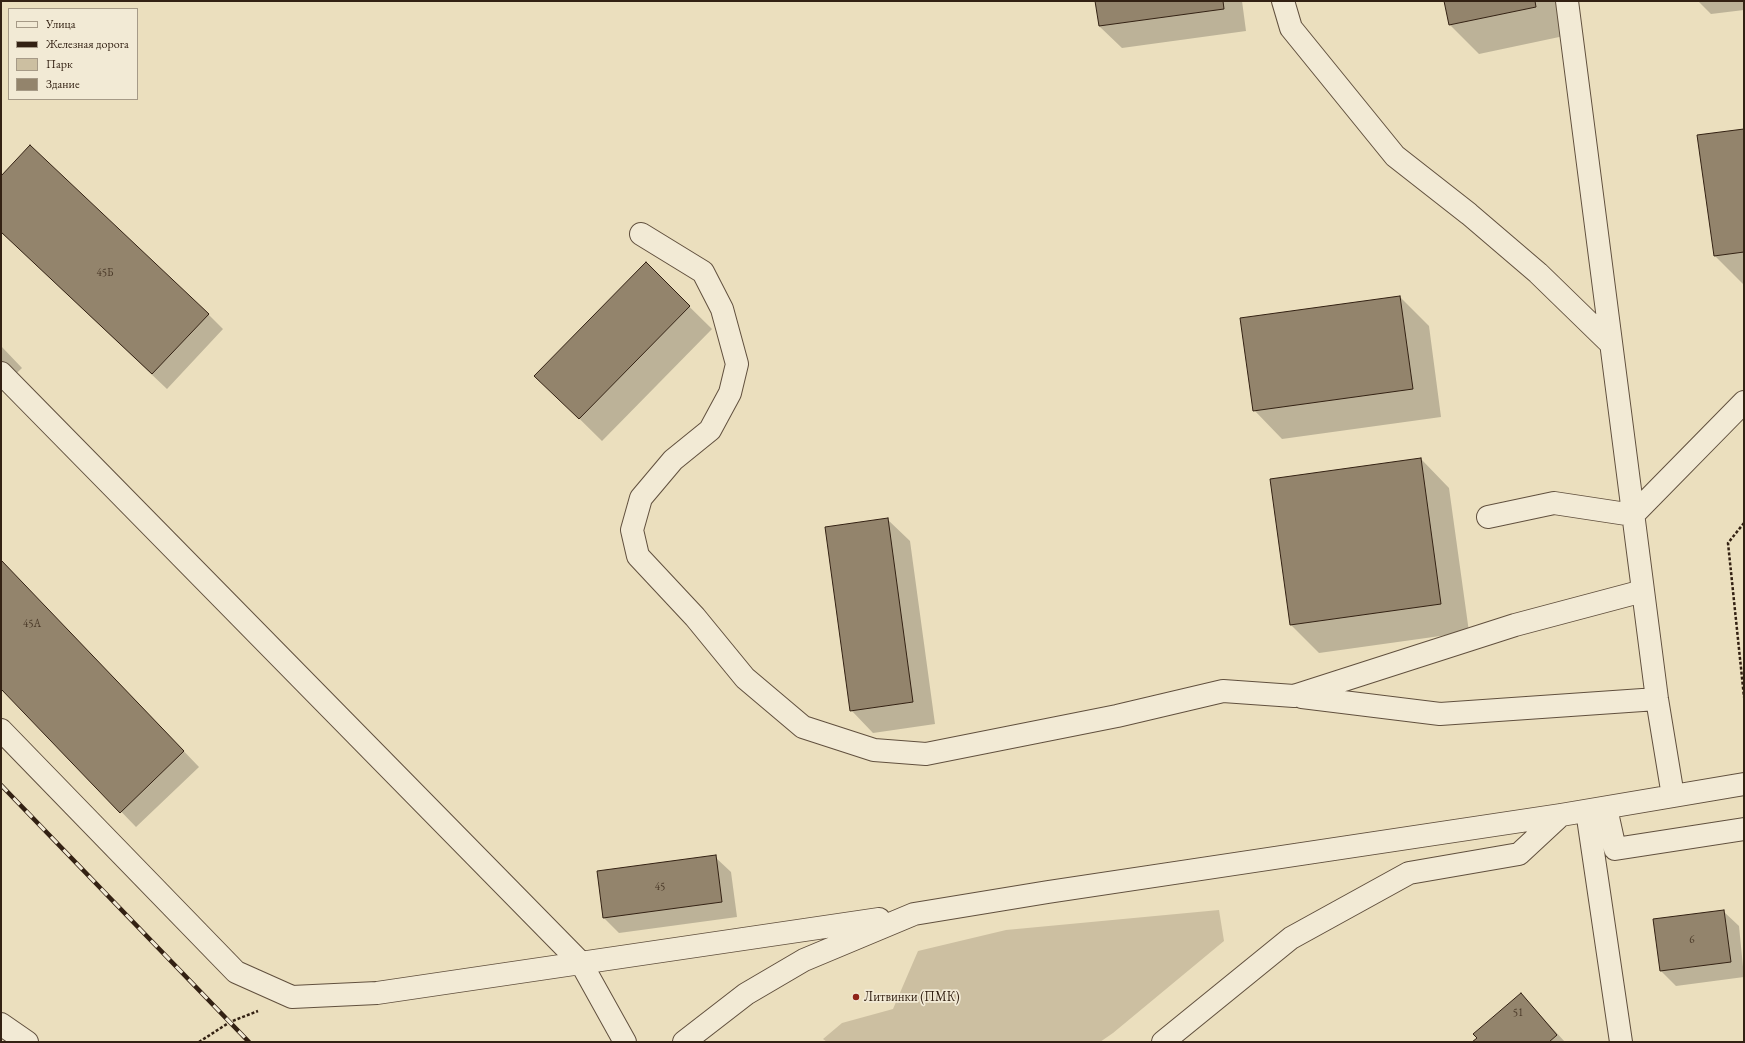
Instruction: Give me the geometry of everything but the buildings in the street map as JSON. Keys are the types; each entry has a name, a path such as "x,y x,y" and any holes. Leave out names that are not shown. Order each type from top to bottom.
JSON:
{"street":[{"path":"1283,1 1291,28 1395,156 1469,214 1538,273 1611,344"},
{"path":"1567,1 1657,699 1673,796"},
{"path":"641,234 703,272 722,309 737,364 730,393 710,430 673,460 641,498 632,530 638,556 695,617 745,678 803,727 874,750 926,754 1117,716 1223,691 1294,696 1440,714 1657,699"},
{"path":"1,373 581,963 625,1042"},
{"path":"1633,515 1744,402"},
{"path":"1488,517 1554,503 1633,515"},
{"path":"1294,696 1515,625 1643,591"},
{"path":"1,730 236,972 292,997 377,993 914,914 1048,892 1561,815 1744,784"},
{"path":"1596,809 1615,849 1744,829"},
{"path":"1596,809 1621,1042"},
{"path":"1163,1042 1291,938 1409,873 1519,854 1561,815"},
{"path":"684,1042 746,994 797,963 914,914"},
{"path":"1,1024 27,1042"}],"path":[{"path":"1744,523 1728,543 1744,697"},
{"path":"199,1042 230,1022 292,997"}],"green space":[{"path":"1219,910 1224,941 1113,1033 1100,1042 827,1042 823,1039 842,1023 893,1009 918,951 1006,930"}],"railway":[{"path":"1,785 249,1042"}],"place":[{"name":"Литвинки (ПМК)","path":"856,997"}]}
